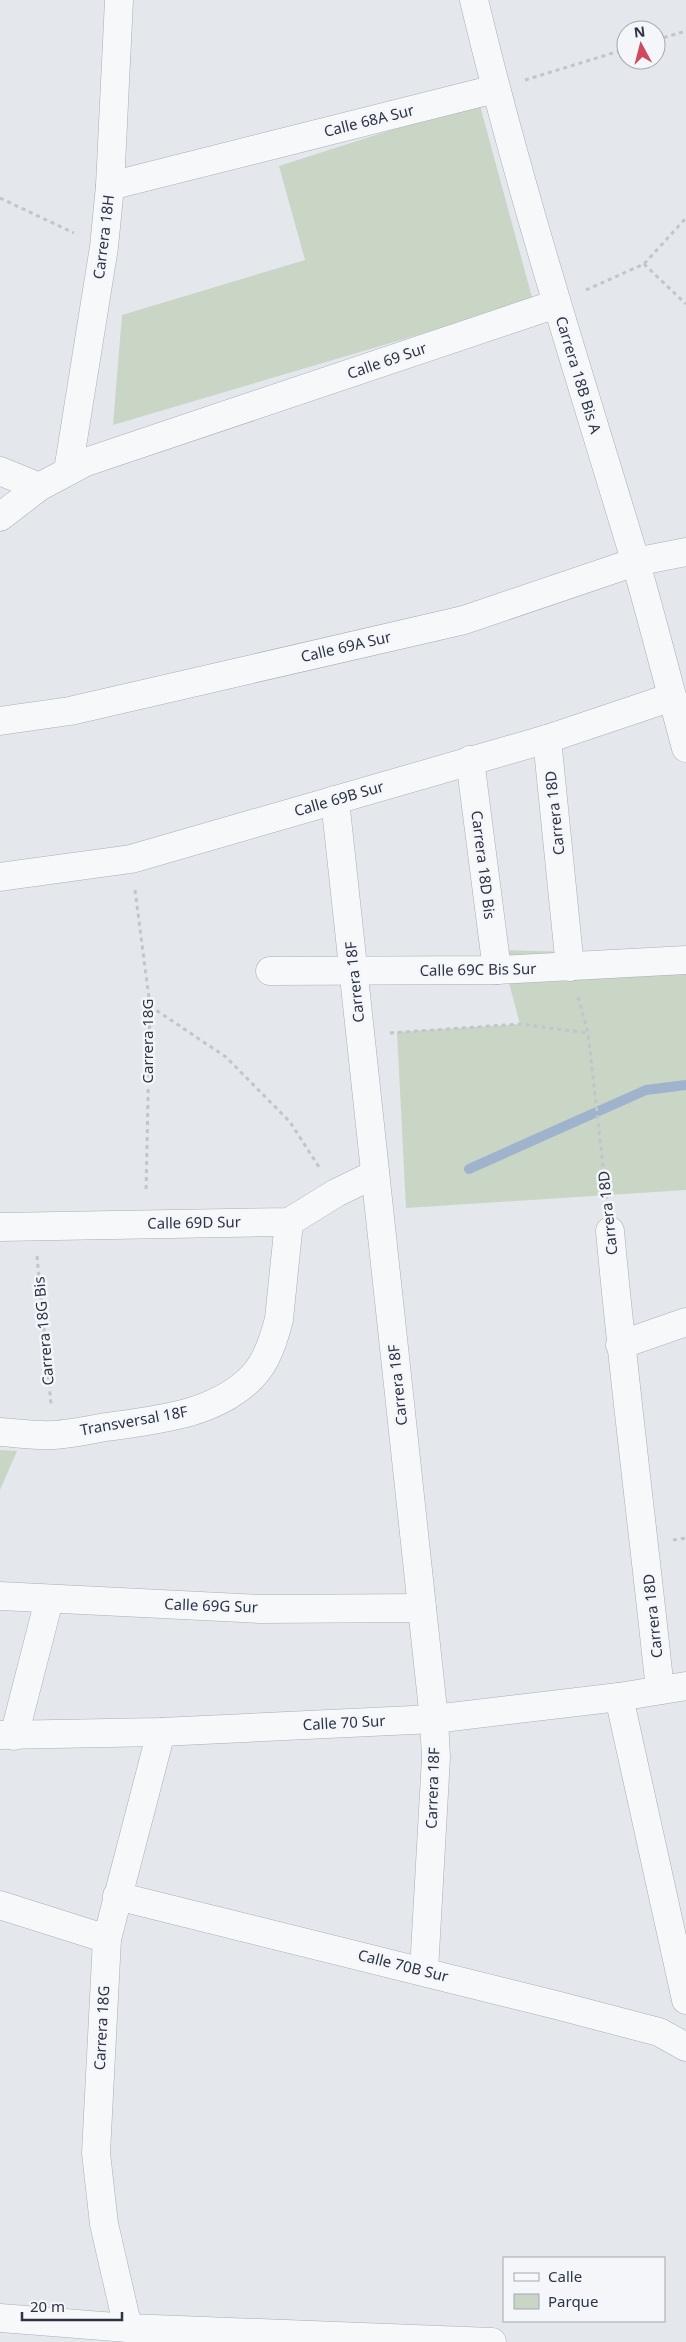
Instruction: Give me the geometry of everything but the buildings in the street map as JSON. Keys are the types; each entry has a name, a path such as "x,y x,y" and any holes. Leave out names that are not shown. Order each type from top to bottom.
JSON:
{"street":[{"name":"Carrera 18H","path":"68,471 104,247 110,186 119,0"},
{"name":"Carrera 18B Bis A","path":"474,0 495,89 556,304 635,562 686,748"},
{"name":"Calle 68A Sur","path":"110,186 495,89"},
{"name":"Calle 69 Sur","path":"0,517 39,487 68,471 112,453 556,304"},
{"path":"0,472 39,487"},
{"name":"Calle 69A Sur","path":"0,720 70,711 464,620 635,562 686,552"},
{"name":"Calle 69B Sur","path":"0,877 131,859 547,739 672,697"},
{"name":"Carrera 18D","path":"547,739 570,967"},
{"name":"Carrera 18D Bis","path":"470,760 497,970"},
{"name":"Carrera 18F","path":"335,800 434,1719 436,1757 424,1971"},
{"name":"Calle 69C Bis Sur","path":"270,971 497,970 686,960"},
{"path":"289,1222 336,1193 375,1174"},
{"name":"Calle 69D Sur","path":"0,1227 34,1228 289,1222"},
{"name":"Transversal 18F","path":"0,1432 54,1435 167,1418 214,1403 253,1377 264,1360 279,1319 289,1222"},
{"name":"Carrera 18D","path":"610,1231 620,1345 645,1544 673,1688"},
{"path":"620,1345 686,1322"},
{"name":"Calle 69G Sur","path":"0,1596 49,1600 260,1609 422,1608"},
{"path":"7,1736 49,1600"},
{"name":"Calle 70 Sur","path":"7,1736 162,1732 434,1719 619,1697 673,1688"},
{"path":"619,1697 686,2000"},
{"name":"Carrera 18G","path":"128,2328 104,2224 96,2153 107,1939 162,1732"},
{"name":"Calle 70B Sur","path":"117,1896 424,1971 659,2032 686,2046"},
{"path":"0,1905 107,1939"},
{"path":"0,2318 128,2328 492,2342"}],"path":[{"path":"666,37 686,31"},
{"path":"495,89 616,52"},
{"path":"0,198 104,247"},
{"path":"556,304 644,264 686,218"},
{"path":"644,264 686,304"},
{"name":"Carrera 18G","path":"131,859 150,1006 146,1224"},
{"name":"Carrera 18D","path":"570,967 588,1033 610,1231"},
{"path":"150,1006 226,1057 290,1122 336,1193"},
{"path":"360,1034 520,1024 588,1033"},
{"name":"Carrera 18G Bis","path":"34,1228 54,1435"}],"green space":[{"path":"479,102 533,301 113,425 122,315 305,260 279,166"},
{"path":"686,949 686,1190 406,1208 397,1032 520,1024 500,950 572,952"},
{"path":"0,1450 17,1451 0,1490"}],"waterway":[{"path":"469,1169 646,1090 686,1085"}]}
